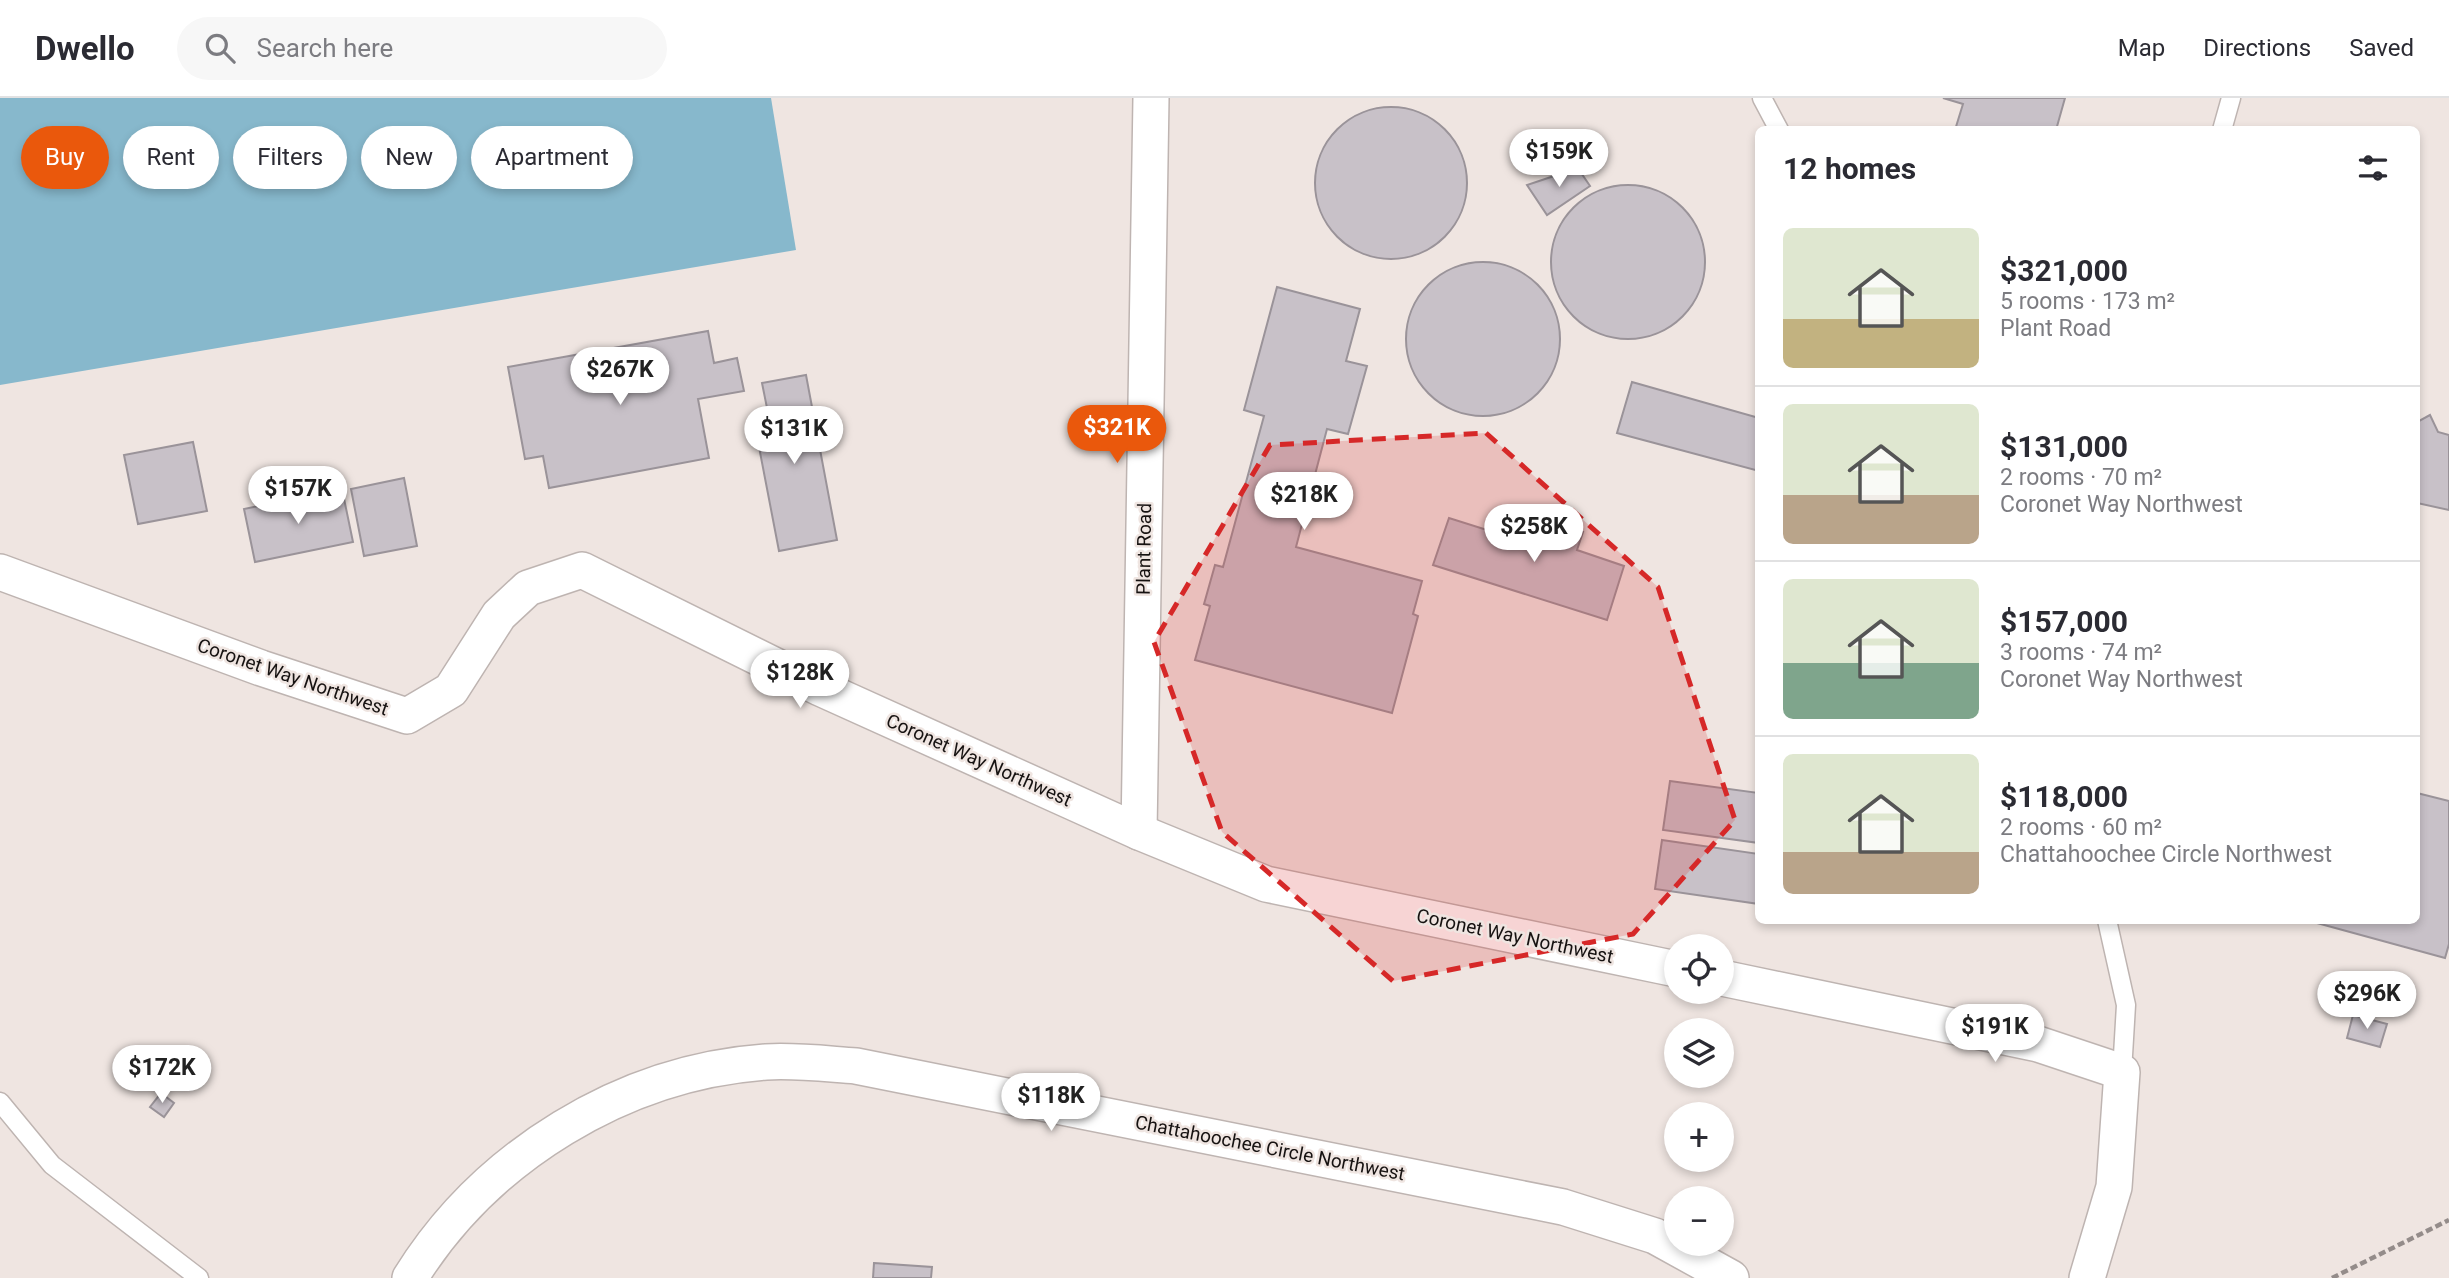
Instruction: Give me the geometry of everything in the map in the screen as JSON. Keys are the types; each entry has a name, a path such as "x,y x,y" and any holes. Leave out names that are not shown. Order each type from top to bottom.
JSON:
{"street":[{"name":"Plant Road","path":"1139,832 1151,98"},
{"name":"Coronet Way Northwest","path":"0,572 261,668 407,716 451,690 499,615 528,588 582,570 820,688 1139,832 1266,884 1664,967"},
{"path":"1734,980 2039,1044 2122,1072 2113,1187 2087,1278"},
{"name":"Chattahoochee Circle Northwest","path":"410,1278 460,1212 529,1149 600,1106 677,1076 767,1062 856,1066 1563,1207 1655,1236 1731,1278"}],"lane":[{"path":"1762,98 1777,126"},
{"path":"2223,126 2231,98"},
{"path":"2108,924 2126,1005 2122,1072"},
{"path":"0,1102 52,1165 199,1278"}],"path":[{"path":"2332,1278 2449,1220"}],"highlighted area":[{"path":"1486,433 1658,587 1735,820 1633,934 1393,981 1222,832 1154,642 1270,445"}],"water":[{"path":"0,98 771,98 796,250 0,385"}],"building":[{"path":"1943,98 2065,98 2057,126 1956,126 1963,104"},
{"path":"1391,107 1420,112 1445,129 1462,154 1467,183 1462,212 1445,237 1420,254 1391,259 1362,254 1337,237 1320,212 1315,183 1320,154 1337,129 1362,112"},
{"path":"1575,164 1590,186 1547,215 1527,185 1560,174"},
{"path":"1628,185 1657,191 1682,208 1699,233 1705,262 1699,291 1682,316 1657,333 1628,339 1599,333 1574,316 1557,291 1551,262 1557,233 1574,208 1599,191"},
{"path":"1483,262 1512,268 1537,285 1554,310 1560,339 1554,368 1537,393 1512,410 1483,416 1454,410 1429,393 1412,368 1406,339 1412,310 1429,285 1454,268"},
{"path":"1277,287 1360,309 1346,361 1367,366 1348,434 1327,429 1296,547 1422,581 1413,614 1418,616 1392,713 1195,660 1210,606 1204,604 1215,565 1223,567 1264,416 1244,410"},
{"path":"708,331 714,363 737,358 744,391 698,399 709,458 549,488 543,456 525,459 508,367"},
{"path":"806,375 837,540 779,551 754,421 769,418 762,383"},
{"path":"1632,382 1755,417 1755,470 1617,433"},
{"path":"2430,415 2438,432 2449,435 2449,510 2420,504 2420,420"},
{"path":"193,442 207,511 138,524 124,455"},
{"path":"404,478 417,546 364,556 351,489"},
{"path":"342,489 353,542 255,562 244,509"},
{"path":"1533,515 1583,532 1577,550 1624,566 1607,620 1433,565 1449,518 1525,542"},
{"path":"1670,781 1755,792 1755,842 1663,830"},
{"path":"2420,794 2449,801 2449,944 2445,958 2321,924 2420,924"},
{"path":"1662,840 1755,853 1755,903 1655,889"},
{"path":"2353,1015 2387,1024 2380,1047 2347,1038"},
{"path":"161,1093 174,1103 164,1117 150,1107"},
{"path":"874,1263 932,1267 931,1278 873,1278"}]}
